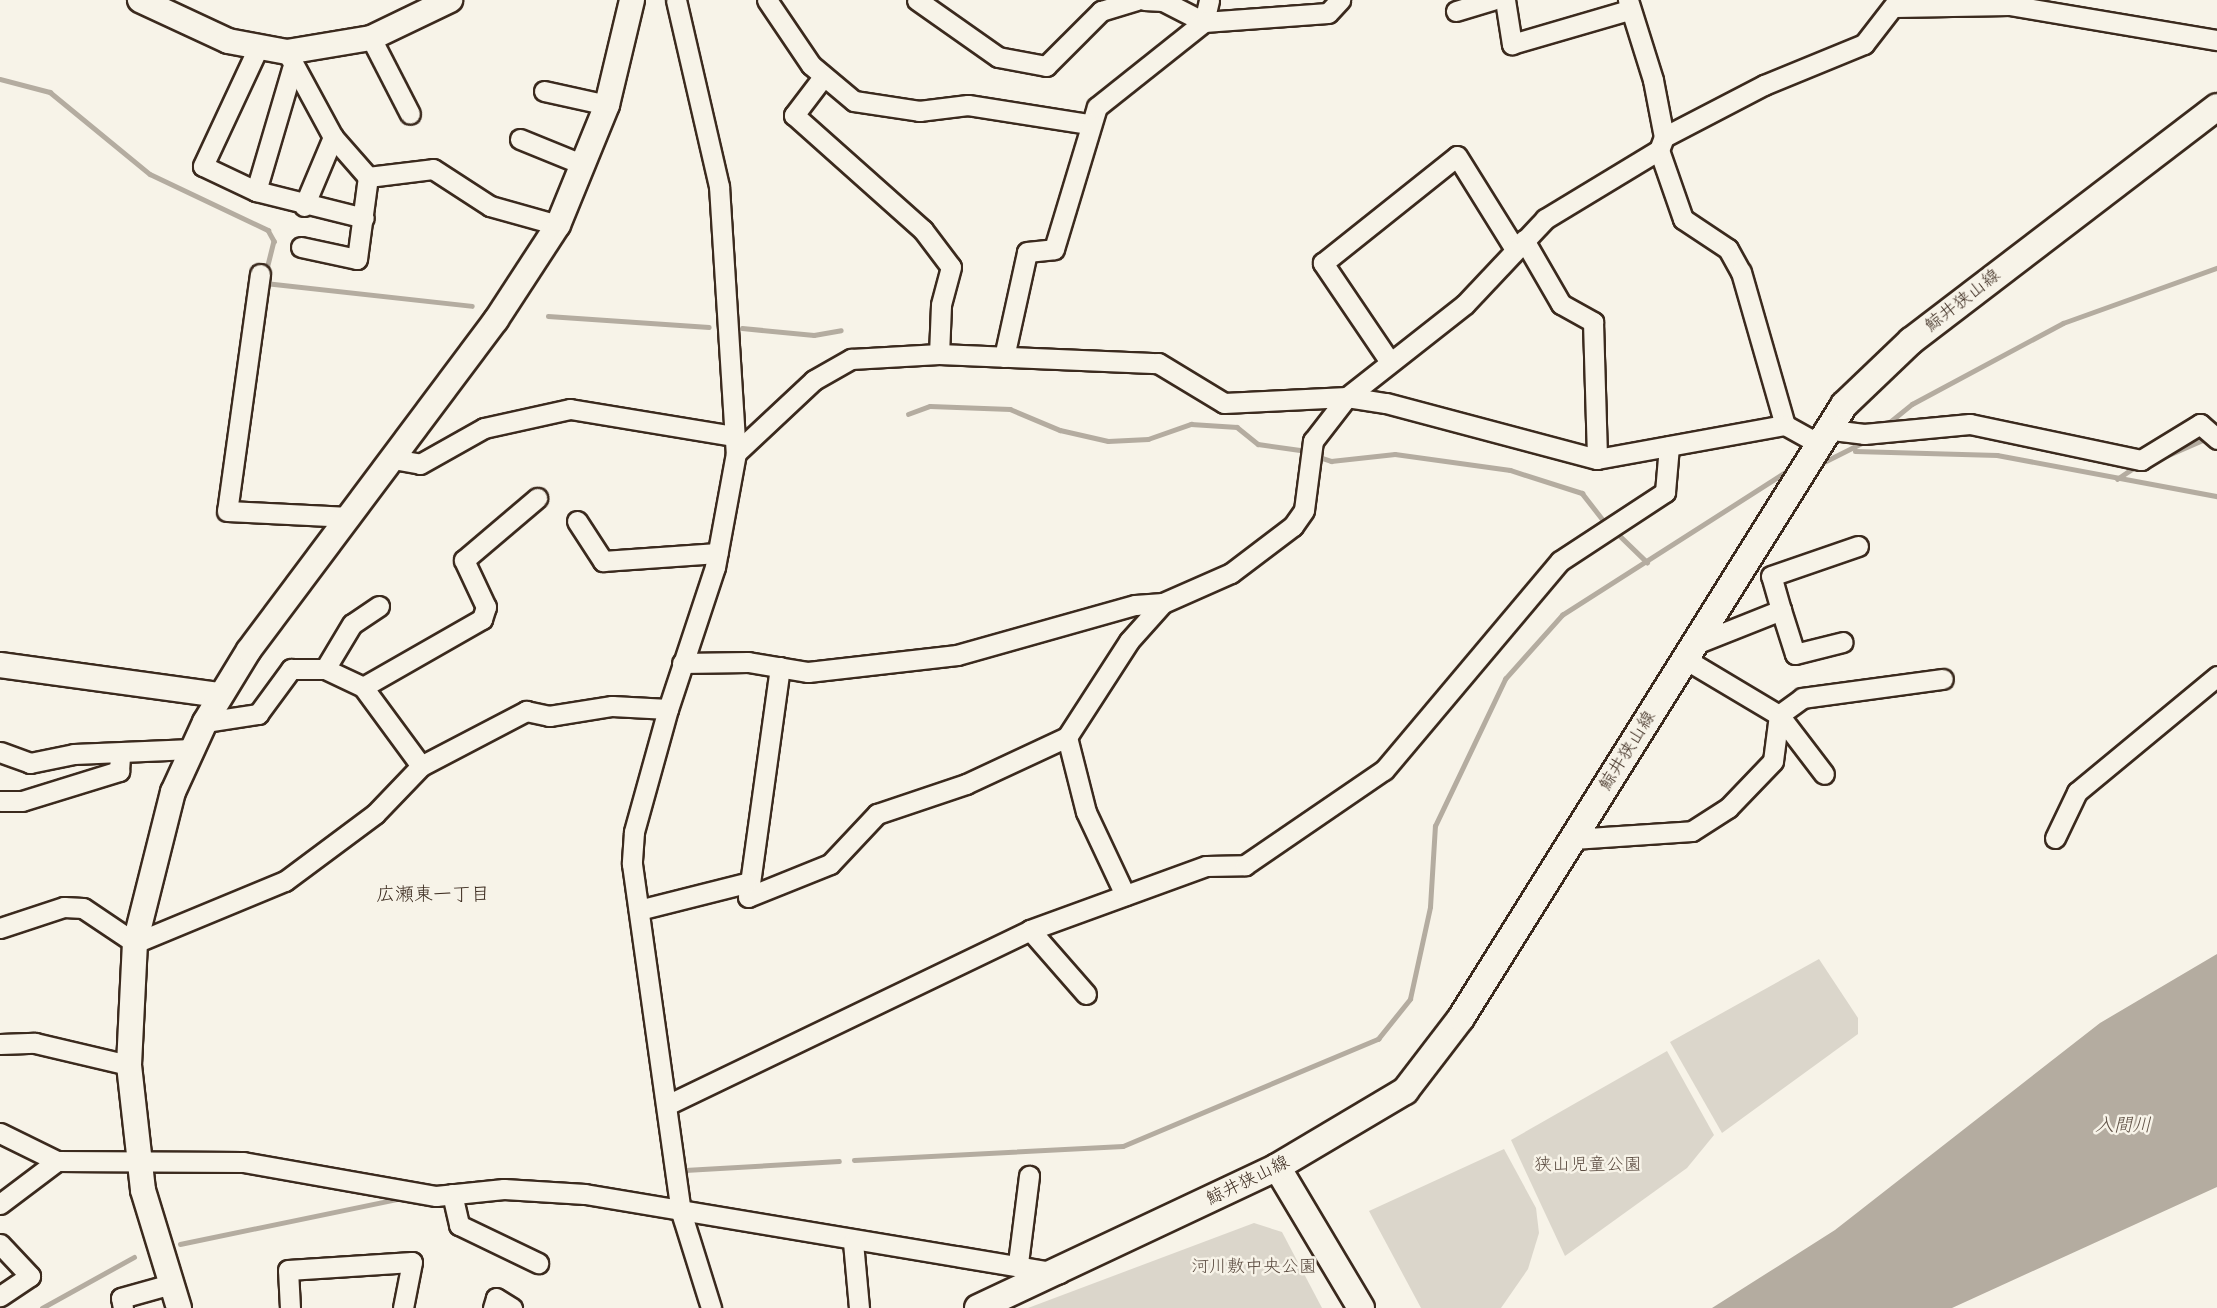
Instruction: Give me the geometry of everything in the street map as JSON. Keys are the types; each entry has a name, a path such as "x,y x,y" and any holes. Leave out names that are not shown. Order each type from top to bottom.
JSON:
{"main road":[{"name":"鯨井狭山線","path":"978,1308 1059,1273 1277,1167 1381,1109 1425,1070 1573,839 1820,436 1911,341 2217,107"},
{"path":"1277,1167 1361,1308"}],"street":[{"path":"140,0 257,50 290,60 371,38 438,2"},
{"path":"179,1308 137,1158 129,1065 135,943 160,832 192,749 220,695 393,459 558,225 607,104 632,0"},
{"path":"676,0 719,186 734,444 718,554 668,709 634,832 639,910 681,1212 711,1308"},
{"path":"767,0 823,77 876,109 968,105 1088,124"},
{"path":"917,0 998,57 1046,66 1101,11 1136,0"},
{"path":"1144,0 1163,1 1204,22 1328,13 1340,0"},
{"path":"1004,357 1027,252 1054,248 1088,124 1097,107 1204,22 1209,0"},
{"path":"1456,11 1493,0"},
{"path":"1505,0 1512,44 1628,5 1661,144 1683,219 1728,249 1750,290 1785,425"},
{"path":"682,663 780,667 808,672 957,655 1135,605 1163,603 1231,573 1293,526 1304,510 1313,441 1347,397 1465,304 1520,244 1573,199 1661,144 1764,85 1864,44 1896,3 2009,5 2217,40"},
{"path":"371,38 410,114"},
{"path":"257,50 203,166 256,191 304,206 364,218"},
{"path":"290,60 333,137 368,177 357,259 301,247"},
{"path":"256,191 290,60"},
{"path":"823,77 793,115 923,230 951,267 941,305 940,354"},
{"path":"544,91 607,104"},
{"path":"304,206 333,137"},
{"path":"520,139 584,165"},
{"path":"1390,362 1323,263 1457,156 1561,304 1592,322 1597,459"},
{"path":"368,177 433,169 490,206 558,225"},
{"path":"260,274 228,511 350,517"},
{"path":"734,444 805,387 851,359 940,354 1158,363 1224,403 1347,397 1597,459 1785,425 1820,436 1970,424 2141,460 2209,419 2217,439"},
{"path":"393,459 420,464 484,428 570,409 734,444"},
{"path":"667,1105 1030,930 1206,866 1245,865 1384,771 1560,561 1665,492 1669,446"},
{"path":"363,687 482,619 486,607 464,560 537,498"},
{"path":"577,521 603,561 718,554"},
{"path":"1843,642 1795,654 1771,576 1858,546"},
{"path":"780,667 746,883 748,897 830,863 877,814 966,784 1067,737 1129,641 1163,603"},
{"path":"325,669 352,624 379,606"},
{"path":"1689,652 1781,610"},
{"path":"1689,652 1779,715 1824,774"},
{"path":"0,665 220,695"},
{"path":"205,722 258,714 292,669 325,669 363,687 421,766"},
{"path":"2055,838 2077,792 2217,676"},
{"path":"1573,839 1692,831 1728,808 1773,761 1779,715 1802,698 1942,678"},
{"path":"135,943 285,881 375,814 421,766 526,711 549,716 612,706 668,709"},
{"path":"1067,737 1086,812 1125,895"},
{"path":"0,752 30,763 74,754 120,756 192,749"},
{"path":"0,801 22,801 119,771 120,756"},
{"path":"639,910 746,883"},
{"path":"0,928 64,907 83,908 135,943"},
{"path":"1030,930 1086,994"},
{"path":"0,1044 35,1043 129,1065"},
{"path":"0,1133 57,1161 137,1158 243,1162 452,1194 504,1189 585,1194 853,1242 1018,1263 1059,1273"},
{"path":"0,1204 57,1161"},
{"path":"1018,1263 1029,1176"},
{"path":"452,1194 460,1225 538,1263"},
{"path":"853,1242 859,1308"},
{"path":"0,1244 30,1276 0,1296"},
{"path":"290,1308 288,1270 412,1262 404,1308"},
{"path":"123,1308 121,1298 171,1284"},
{"path":"493,1308 496,1298 512,1308"}],"green space":[{"path":"1819,959 1858,1018 1858,1034 1722,1133 1670,1042"},
{"name":"狭山児童公園","path":"1667,1051 1714,1135 1687,1168 1565,1256 1511,1140"},
{"path":"1504,1149 1536,1208 1539,1233 1528,1269 1501,1308 1421,1308 1369,1211"},
{"name":"河川敷中央公園","path":"1254,1223 1282,1232 1322,1308 1028,1308"}],"water":[{"name":"入間川","path":"2217,954 2217,1187 1952,1308 1712,1308 1835,1230 2100,1023"}],"waterway":[{"path":"0,79 50,92 150,174 268,230 274,241 266,272"},
{"path":"1886,425 1912,404 2063,323 2217,268"},
{"path":"265,283 472,306"},
{"path":"548,316 709,327"},
{"path":"742,328 814,335 841,330"},
{"path":"908,414 930,406 1010,409 1060,430 1108,441 1148,439 1191,424 1237,427 1258,444 1300,450"},
{"path":"2157,460 2207,438"},
{"path":"1818,465 1866,441"},
{"path":"1855,451 1997,455 2217,496"},
{"path":"1319,457 1331,461 1395,454 1510,470 1582,493 1605,522"},
{"path":"2117,479 2136,466"},
{"path":"854,1160 1123,1146 1378,1039 1410,999 1430,907 1435,826 1505,679 1562,615 1790,469"},
{"path":"1615,531 1647,562"},
{"path":"685,1170 839,1161"},
{"path":"180,1244 402,1198"},
{"path":"42,1308 134,1257"}],"district":[{"name":"広瀬東一丁目","path":"433,895"}]}
